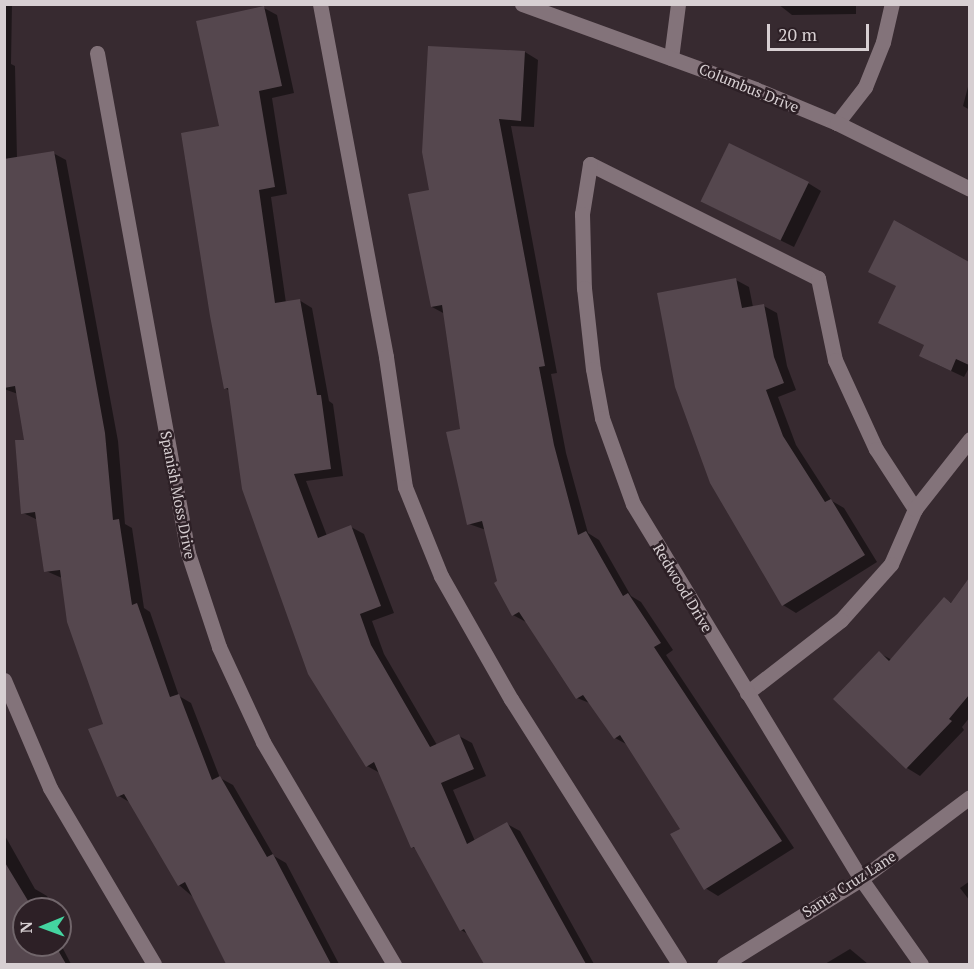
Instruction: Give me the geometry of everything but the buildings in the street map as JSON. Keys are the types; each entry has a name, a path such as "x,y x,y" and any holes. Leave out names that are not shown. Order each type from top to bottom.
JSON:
{"street":[{"path":"320,4 386,357 405,487 441,576 511,699 679,964"},
{"name":"Columbus Drive","path":"522,4 671,57 837,123 969,189"},
{"path":"671,57 678,4"},
{"path":"837,123 865,87 884,42 892,4"},
{"name":"Spanish Moss Drive","path":"97,53 188,553 219,647 263,742 394,964"},
{"name":"Redwood Drive","path":"915,509 876,449 835,360 818,278 590,164 582,214 584,288 602,418 633,504 861,879 921,964"},
{"path":"747,693 842,620 891,564 915,509 969,439"},
{"path":"4,681 50,788 154,964"},
{"name":"Santa Cruz Lane","path":"724,964 861,879 969,797"}]}
